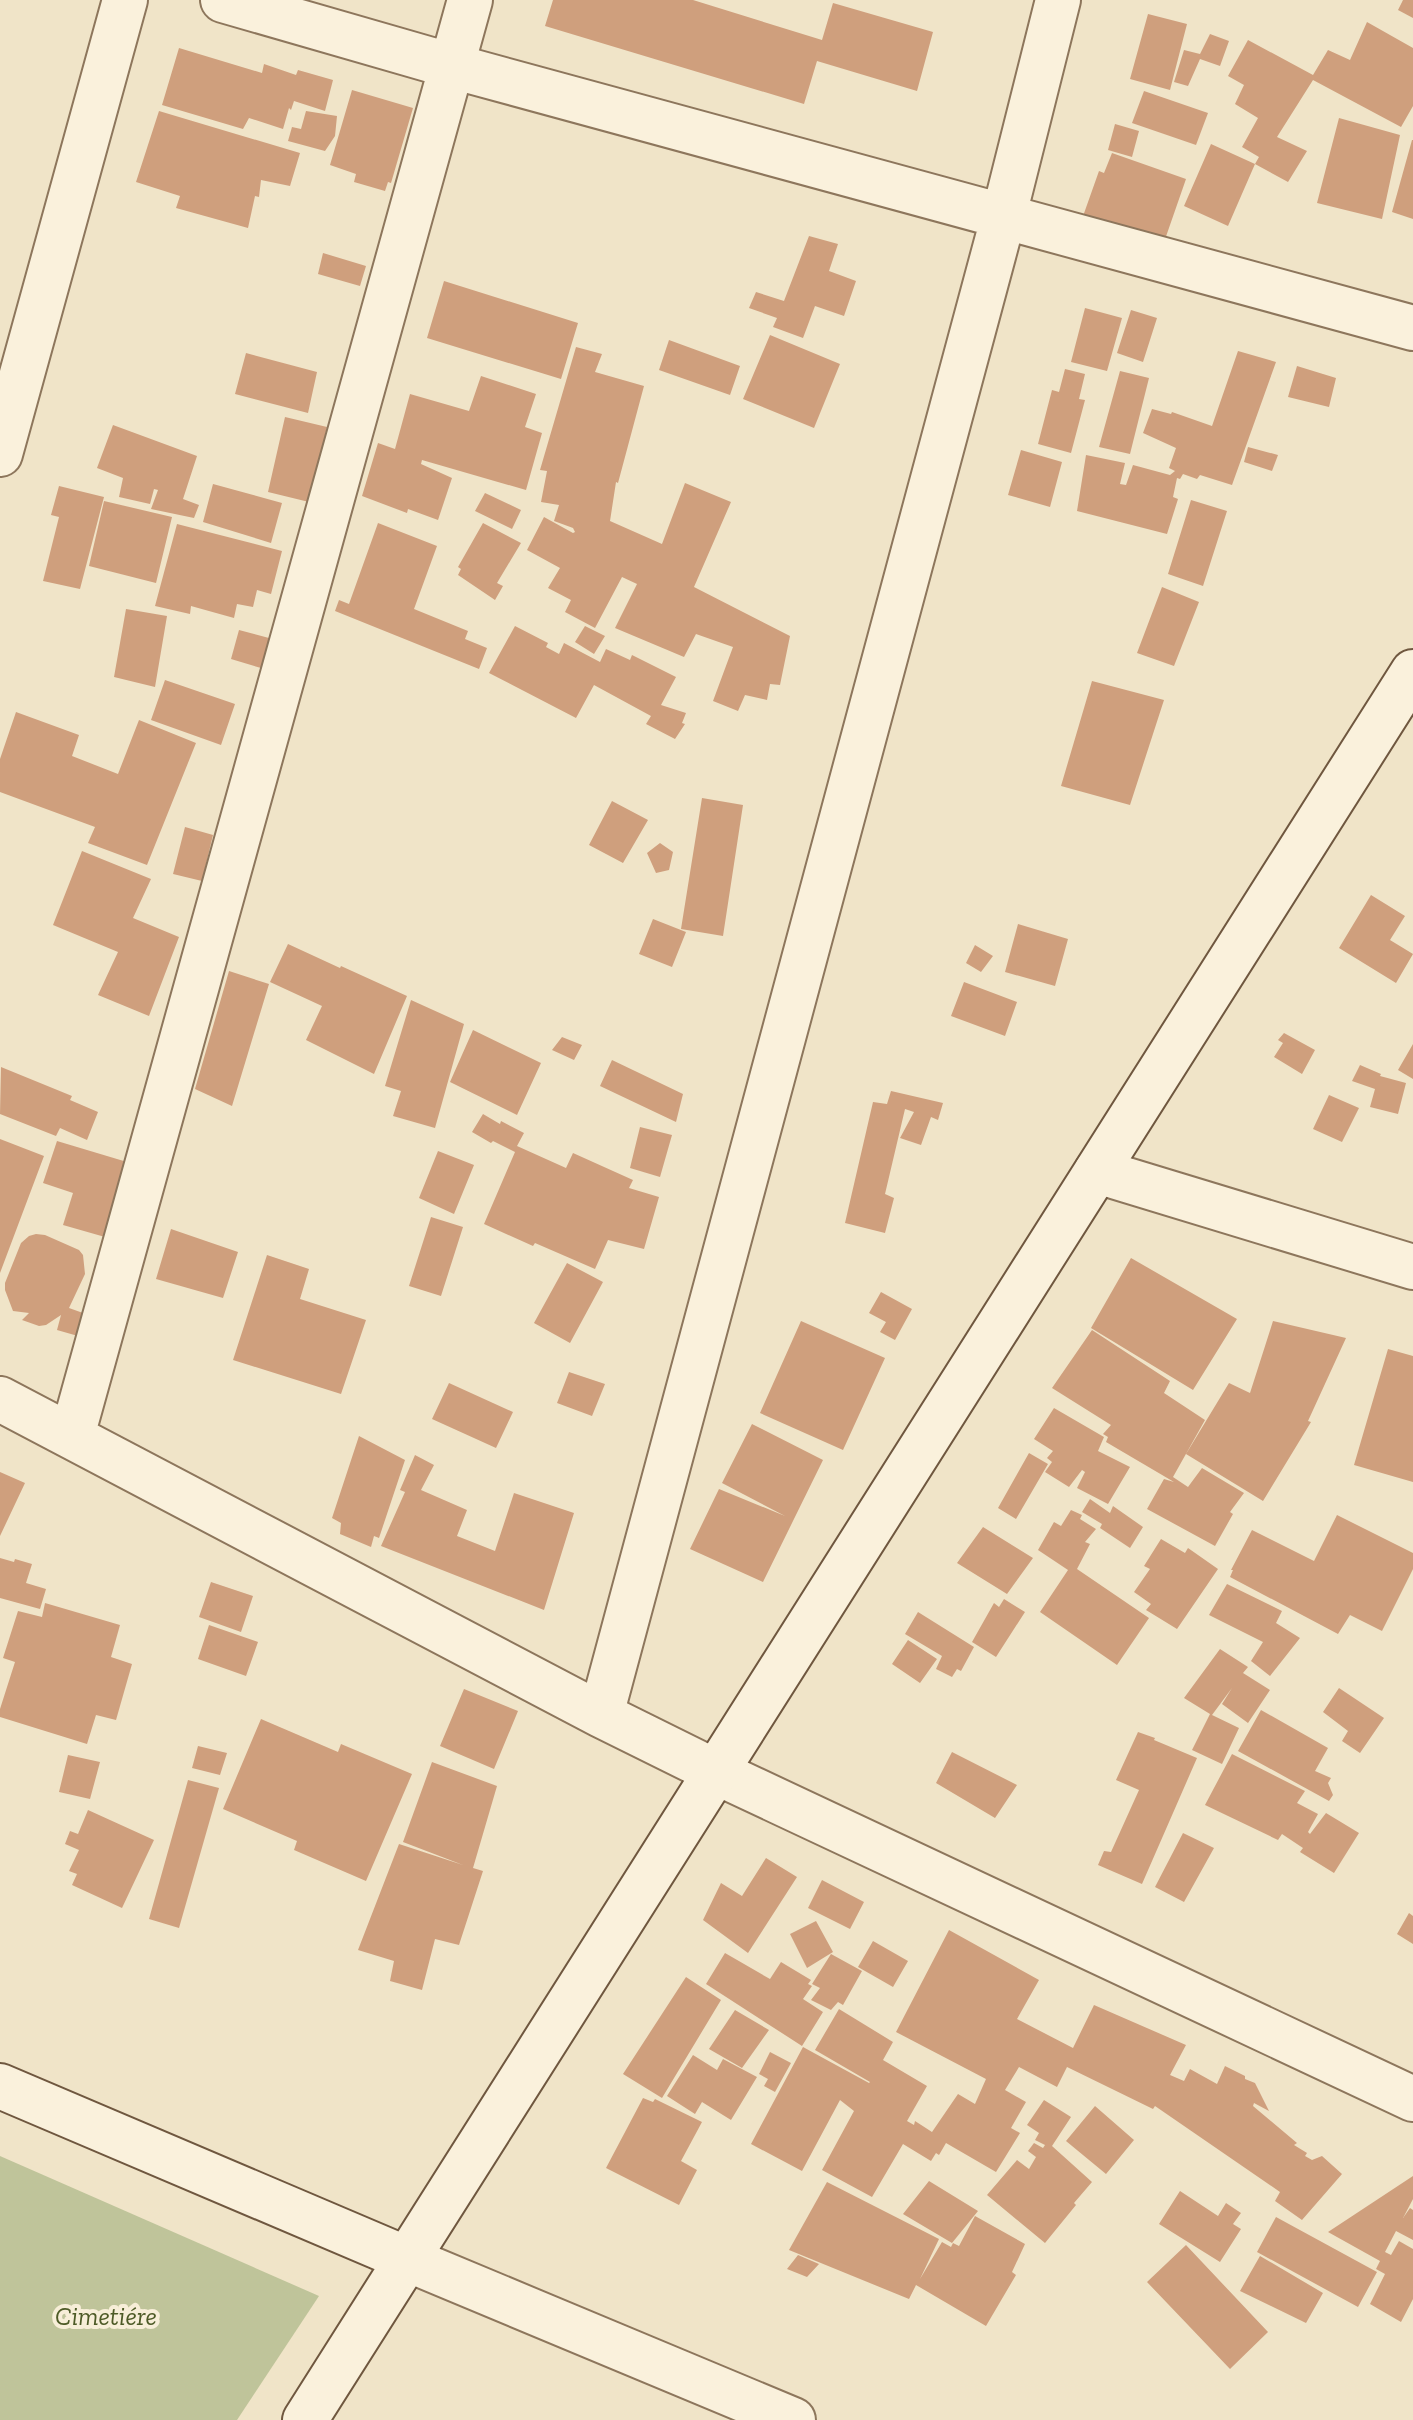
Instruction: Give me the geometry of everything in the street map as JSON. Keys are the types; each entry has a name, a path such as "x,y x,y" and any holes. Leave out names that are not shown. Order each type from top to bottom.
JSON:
{"street":[{"path":"0,454 125,0"},
{"path":"223,0 452,66 1413,328"},
{"path":"72,1436 470,0"},
{"path":"601,1715 1004,215 1058,0"},
{"path":"305,2420 1413,672"},
{"path":"1097,1171 1413,1267"},
{"path":"0,1399 601,1715 716,1772 1413,2099"},
{"path":"0,2086 793,2420"}],"green space":[{"name":"Cimetiére","path":"0,2156 319,2296 237,2420 0,2420"}],"building":[{"path":"553,0 693,0 822,40 833,3 933,32 917,91 817,61 804,104 545,26"},
{"path":"1403,0 1413,0 1413,18 1398,10"},
{"path":"1148,14 1187,24 1170,90 1130,79"},
{"path":"1367,22 1413,48 1413,106 1401,127 1313,80 1277,137 1307,151 1288,182 1255,164 1259,157 1242,147 1258,118 1235,104 1244,85 1228,76 1248,40 1313,75 1328,50 1350,60"},
{"path":"1210,34 1229,41 1220,66 1200,59 1188,86 1174,82 1184,50 1200,54"},
{"path":"179,48 262,73 264,64 296,75 298,70 333,80 325,111 294,101 283,129 249,118 243,129 162,105"},
{"path":"352,90 413,108 391,183 388,182 385,191 354,182 356,174 330,165"},
{"path":"1144,91 1208,113 1196,145 1132,123"},
{"path":"159,111 300,153 290,186 261,180 259,197 255,196 248,228 176,208 180,196 136,182"},
{"path":"306,111 337,116 335,136 325,151 288,141 292,127 301,129"},
{"path":"1339,118 1400,135 1382,219 1317,203"},
{"path":"1115,124 1139,131 1132,157 1108,150"},
{"path":"1413,140 1413,219 1392,212"},
{"path":"1211,144 1255,164 1228,226 1184,206"},
{"path":"1112,153 1186,179 1162,248 1082,219 1099,171 1104,173"},
{"path":"809,236 838,244 829,271 856,281 844,316 815,306 803,338 773,327 777,318 749,308 756,292 784,301"},
{"path":"323,253 366,266 360,286 318,274"},
{"path":"444,281 578,323 561,379 427,338"},
{"path":"1085,308 1122,318 1107,371 1071,362"},
{"path":"1131,310 1157,318 1143,362 1117,353"},
{"path":"770,335 840,364 814,428 743,399"},
{"path":"669,340 740,366 730,395 659,370"},
{"path":"576,347 602,354 595,372 644,386 616,482 610,521 662,544 685,483 731,502 694,587 790,636 780,685 770,684 767,700 745,695 738,711 713,701 733,647 696,634 684,657 615,628 637,584 622,577 595,628 565,612 571,600 548,588 560,568 527,550 544,517 575,532 573,528 554,521 559,505 541,502 547,471 540,470"},
{"path":"1238,351 1276,362 1232,485 1200,475 1197,479 1183,474 1180,479 1177,478 1173,497 1178,499 1167,534 1077,511 1086,455 1125,463 1120,484 1126,485 1133,465 1170,475 1175,471 1169,468 1176,448 1143,433 1152,409 1172,412 1212,426"},
{"path":"246,353 317,372 308,413 235,394"},
{"path":"1297,366 1336,378 1329,407 1288,397"},
{"path":"1065,369 1085,374 1079,399 1085,400 1071,453 1038,444 1052,390 1059,392"},
{"path":"1120,371 1149,378 1130,454 1099,447"},
{"path":"481,376 536,394 525,427 542,433 526,490 422,460 421,464 452,478 438,520 408,509 407,513 362,496 378,443 395,449 410,394 469,411"},
{"path":"285,417 327,427 309,502 268,492"},
{"path":"113,425 197,456 183,499 199,505 194,518 151,509 158,490 154,489 150,504 119,497 123,478 97,468"},
{"path":"1248,447 1278,455 1272,471 1244,462"},
{"path":"1021,450 1062,462 1050,507 1008,495"},
{"path":"213,484 282,503 271,543 203,522"},
{"path":"59,486 104,497 80,589 43,581 59,517 51,515"},
{"path":"485,493 521,510 512,529 475,511"},
{"path":"1191,500 1227,511 1203,586 1168,574"},
{"path":"104,501 172,517 156,583 89,566"},
{"path":"378,523 437,546 414,609 468,631 465,639 487,648 479,669 335,611 339,600 349,604"},
{"path":"483,523 521,543 497,583 503,586 495,600 458,575 461,569 458,567"},
{"path":"177,524 282,551 271,594 257,590 253,607 237,604 234,618 191,606 190,614 155,606"},
{"path":"1162,587 1199,602 1174,666 1137,653"},
{"path":"126,609 167,616 155,687 114,677"},
{"path":"515,626 548,643 546,647 559,654 564,643 600,662 606,649 630,660 632,655 676,677 661,705 686,713 682,723 685,724 675,739 646,724 651,716 594,685 576,718 489,673"},
{"path":"585,626 605,636 594,654 575,642"},
{"path":"239,630 269,638 261,668 231,659"},
{"path":"165,680 235,704 221,745 151,720"},
{"path":"1092,681 1164,700 1130,805 1061,786"},
{"path":"16,712 79,735 72,756 118,774 139,720 196,743 147,865 88,843 95,827 0,792 0,759"},
{"path":"702,798 743,805 723,936 681,929"},
{"path":"612,801 648,820 623,863 589,845"},
{"path":"185,827 213,835 202,881 173,874"},
{"path":"660,843 673,852 669,870 656,873 647,853"},
{"path":"82,851 151,879 133,918 179,937 149,1016 98,995 118,952 53,925"},
{"path":"1371,895 1405,916 1390,940 1413,954 1396,983 1339,948"},
{"path":"653,919 686,932 672,967 639,954"},
{"path":"1018,924 1068,939 1055,986 1005,972"},
{"path":"288,944 407,996 374,1074 306,1040 322,1006 270,982"},
{"path":"975,945 993,956 981,972 966,963"},
{"path":"229,971 269,984 232,1106 195,1089"},
{"path":"964,982 1017,1002 1005,1036 951,1016"},
{"path":"411,1000 464,1024 435,1128 393,1116 401,1091 385,1086"},
{"path":"473,1030 541,1063 517,1115 450,1082"},
{"path":"1284,1033 1315,1050 1302,1074 1274,1057 1283,1043 1278,1040"},
{"path":"562,1037 582,1045 574,1060 552,1050"},
{"path":"1413,1044 1413,1079 1398,1070"},
{"path":"612,1060 683,1094 676,1122 600,1086"},
{"path":"1360,1065 1380,1076 1406,1083 1398,1114 1370,1107 1375,1089 1352,1081"},
{"path":"1,1067 72,1096 70,1100 98,1112 87,1140 60,1128 56,1136 0,1114"},
{"path":"891,1091 943,1103 938,1120 931,1117 921,1145 900,1138 914,1112 905,1109 885,1194 894,1198 885,1233 845,1223 873,1102 887,1104"},
{"path":"1329,1095 1359,1108 1342,1142 1313,1129"},
{"path":"483,1114 524,1133 517,1146 566,1168 573,1153 633,1180 629,1188 659,1197 644,1249 608,1240 595,1269 484,1224 515,1152 472,1132"},
{"path":"640,1127 672,1135 660,1177 630,1168"},
{"path":"0,1139 44,1156 0,1273"},
{"path":"57,1141 127,1162 105,1237 63,1225 73,1193 43,1183"},
{"path":"438,1151 474,1165 454,1214 419,1198"},
{"path":"431,1217 463,1227 441,1296 409,1286"},
{"path":"171,1229 238,1252 223,1298 156,1279"},
{"path":"36,1234 79,1250 83,1255 85,1274 69,1308 83,1313 78,1336 57,1330 61,1315 39,1326 22,1320 29,1313 13,1311 5,1283 21,1243"},
{"path":"267,1255 309,1269 300,1299 366,1320 341,1394 233,1360"},
{"path":"1131,1258 1237,1319 1193,1390 1091,1328"},
{"path":"567,1263 603,1282 570,1343 534,1323"},
{"path":"881,1292 912,1309 895,1340 880,1332 886,1322 869,1313"},
{"path":"801,1321 885,1358 843,1450 760,1413"},
{"path":"1273,1321 1346,1338 1308,1421 1311,1422 1263,1501 1186,1454 1229,1383 1250,1393"},
{"path":"1092,1330 1170,1381 1164,1393 1205,1420 1173,1477 1188,1487 1202,1468 1244,1493 1230,1512 1233,1514 1215,1546 1147,1509 1164,1479 1174,1482 1106,1442 1108,1437 1103,1434 1111,1425 1052,1388"},
{"path":"1388,1349 1413,1356 1413,1482 1354,1465"},
{"path":"569,1372 605,1384 592,1416 557,1403"},
{"path":"449,1383 513,1412 496,1448 432,1419"},
{"path":"1054,1408 1104,1437 1098,1451 1130,1467 1108,1504 1077,1488 1085,1472 1082,1470 1069,1487 1045,1472 1052,1462 1047,1458 1053,1451 1034,1439"},
{"path":"752,1424 823,1460 763,1582 690,1549 719,1489 785,1516 722,1483"},
{"path":"359,1436 405,1460 379,1538 374,1536 371,1547 340,1534 341,1523 332,1518"},
{"path":"1029,1453 1048,1464 1016,1519 998,1508"},
{"path":"415,1455 434,1465 421,1490 467,1510 457,1536 495,1551 514,1493 574,1513 544,1610 381,1546 405,1492 400,1490"},
{"path":"0,1472 25,1483 0,1536"},
{"path":"1090,1499 1110,1513 1113,1506 1143,1527 1130,1548 1082,1512"},
{"path":"1071,1510 1082,1515 1080,1519 1096,1529 1085,1542 1090,1544 1077,1569 1149,1618 1117,1665 1040,1612 1068,1570 1038,1550 1054,1522 1061,1526"},
{"path":"1337,1515 1413,1553 1413,1569 1382,1631 1350,1615 1338,1634 1230,1577 1252,1530 1314,1561"},
{"path":"983,1527 1033,1558 1007,1594 957,1563"},
{"path":"1161,1539 1185,1553 1188,1548 1218,1569 1177,1629 1146,1610 1151,1604 1134,1592 1150,1569 1144,1566"},
{"path":"0,1558 32,1564 26,1583 46,1589 40,1609 0,1598"},
{"path":"211,1582 253,1596 241,1632 199,1617"},
{"path":"1227,1584 1282,1611 1276,1623 1300,1638 1270,1676 1251,1661 1263,1642 1209,1615"},
{"path":"1004,1599 1025,1612 996,1657 972,1642 994,1603 999,1607"},
{"path":"45,1603 120,1625 111,1657 132,1664 116,1720 96,1715 87,1744 0,1717 15,1662 3,1658 18,1611 42,1617"},
{"path":"918,1612 974,1647 961,1671 957,1669 952,1677 936,1669 942,1656 905,1634"},
{"path":"209,1625 258,1642 246,1676 198,1659"},
{"path":"908,1640 937,1659 920,1683 892,1664"},
{"path":"1220,1649 1248,1667 1243,1673 1270,1690 1248,1723 1222,1704 1232,1688 1212,1715 1239,1728 1222,1764 1192,1750 1210,1714 1184,1698"},
{"path":"1339,1688 1384,1718 1360,1753 1342,1741 1348,1731 1323,1712"},
{"path":"464,1689 518,1711 494,1769 440,1746"},
{"path":"1261,1710 1328,1748 1315,1771 1331,1778 1328,1783 1333,1795 1329,1801 1238,1751"},
{"path":"261,1719 338,1752 341,1744 412,1774 366,1881 294,1850 297,1841 223,1809"},
{"path":"1138,1732 1197,1758 1142,1884 1098,1865 1104,1851 1111,1852 1139,1790 1116,1780"},
{"path":"198,1746 227,1753 220,1775 192,1768"},
{"path":"952,1752 1017,1785 995,1818 936,1783"},
{"path":"1232,1754 1305,1791 1297,1803 1318,1814 1308,1832 1310,1834 1326,1813 1359,1833 1334,1873 1300,1852 1303,1848 1282,1834 1278,1840 1205,1805"},
{"path":"68,1755 100,1762 90,1799 59,1792"},
{"path":"432,1762 497,1786 473,1868 483,1871 459,1945 435,1939 422,1990 390,1981 394,1961 358,1950 399,1844 463,1865 403,1842"},
{"path":"188,1780 219,1788 179,1928 149,1919"},
{"path":"88,1810 154,1840 122,1908 72,1885 77,1874 69,1871 79,1850 65,1844 70,1831 78,1834"},
{"path":"1183,1833 1214,1848 1184,1902 1155,1887"},
{"path":"766,1858 797,1877 748,1953 703,1920 721,1883 742,1896"},
{"path":"822,1880 864,1902 850,1929 808,1908"},
{"path":"1409,1913 1413,1916 1413,1944 1397,1934"},
{"path":"816,1921 833,1952 807,1968 790,1934"},
{"path":"949,1930 1039,1980 1017,2019 1073,2048 1094,2005 1186,2045 1170,2075 1184,2081 1190,2069 1217,2084 1225,2066 1245,2076 1245,2079 1255,2083 1269,2111 1254,2103 1253,2106 1297,2143 1294,2145 1307,2153 1305,2156 1312,2160 1322,2156 1342,2174 1302,2220 1275,2201 1280,2192 1155,2106 1153,2109 1067,2067 1057,2087 1019,2067 1005,2090 1026,2102 1011,2128 1020,2133 996,2172 946,2143 931,2161 903,2144 872,2197 822,2170 854,2111 840,2100 802,2171 751,2144 803,2047 870,2082 815,2050 839,2009 893,2042 883,2060 927,2086 907,2121 914,2125 915,2121 932,2132 958,2094 975,2104 986,2079 896,2032"},
{"path":"873,1941 908,1961 893,1987 858,1967"},
{"path":"725,1953 770,1979 781,1962 811,1980 808,1984 812,1986 803,1999 823,2012 802,2046 706,1984"},
{"path":"831,1954 862,1971 843,2005 838,2002 831,2010 811,2000 820,1988 812,1984"},
{"path":"686,1977 721,2000 662,2098 623,2074"},
{"path":"735,2010 769,2030 742,2068 709,2049"},
{"path":"770,2052 791,2063 775,2092 764,2086 768,2079 759,2074"},
{"path":"693,2055 717,2070 723,2059 757,2077 731,2120 702,2102 695,2114 667,2096"},
{"path":"643,2098 653,2102 655,2099 702,2122 681,2161 697,2170 679,2205 606,2168"},
{"path":"1044,2100 1071,2117 1052,2146 1092,2182 1045,2243 987,2195 1017,2160 1029,2169 1036,2157 1028,2151 1034,2143 1043,2148 1045,2145 1035,2140 1039,2133 1027,2125"},
{"path":"1095,2106 1134,2140 1106,2174 1066,2141"},
{"path":"1413,2176 1413,2199 1403,2218 1410,2208 1413,2210 1413,2240 1396,2231 1385,2252 1391,2255 1399,2241 1413,2249 1413,2299 1401,2322 1370,2304 1385,2274 1376,2269 1380,2261 1328,2232"},
{"path":"929,2181 978,2211 952,2243 903,2214"},
{"path":"827,2182 939,2239 920,2279 942,2242 951,2247 953,2243 959,2246 975,2216 1025,2244 1012,2272 1016,2275 986,2326 916,2285 909,2299 789,2250"},
{"path":"1180,2191 1218,2216 1226,2203 1241,2213 1233,2224 1241,2229 1220,2262 1159,2224"},
{"path":"1276,2217 1377,2272 1358,2307 1257,2252"},
{"path":"1186,2245 1268,2332 1230,2369 1147,2282"},
{"path":"798,2255 819,2264 807,2277 787,2269"},
{"path":"1260,2256 1323,2293 1306,2323 1240,2291"}]}
